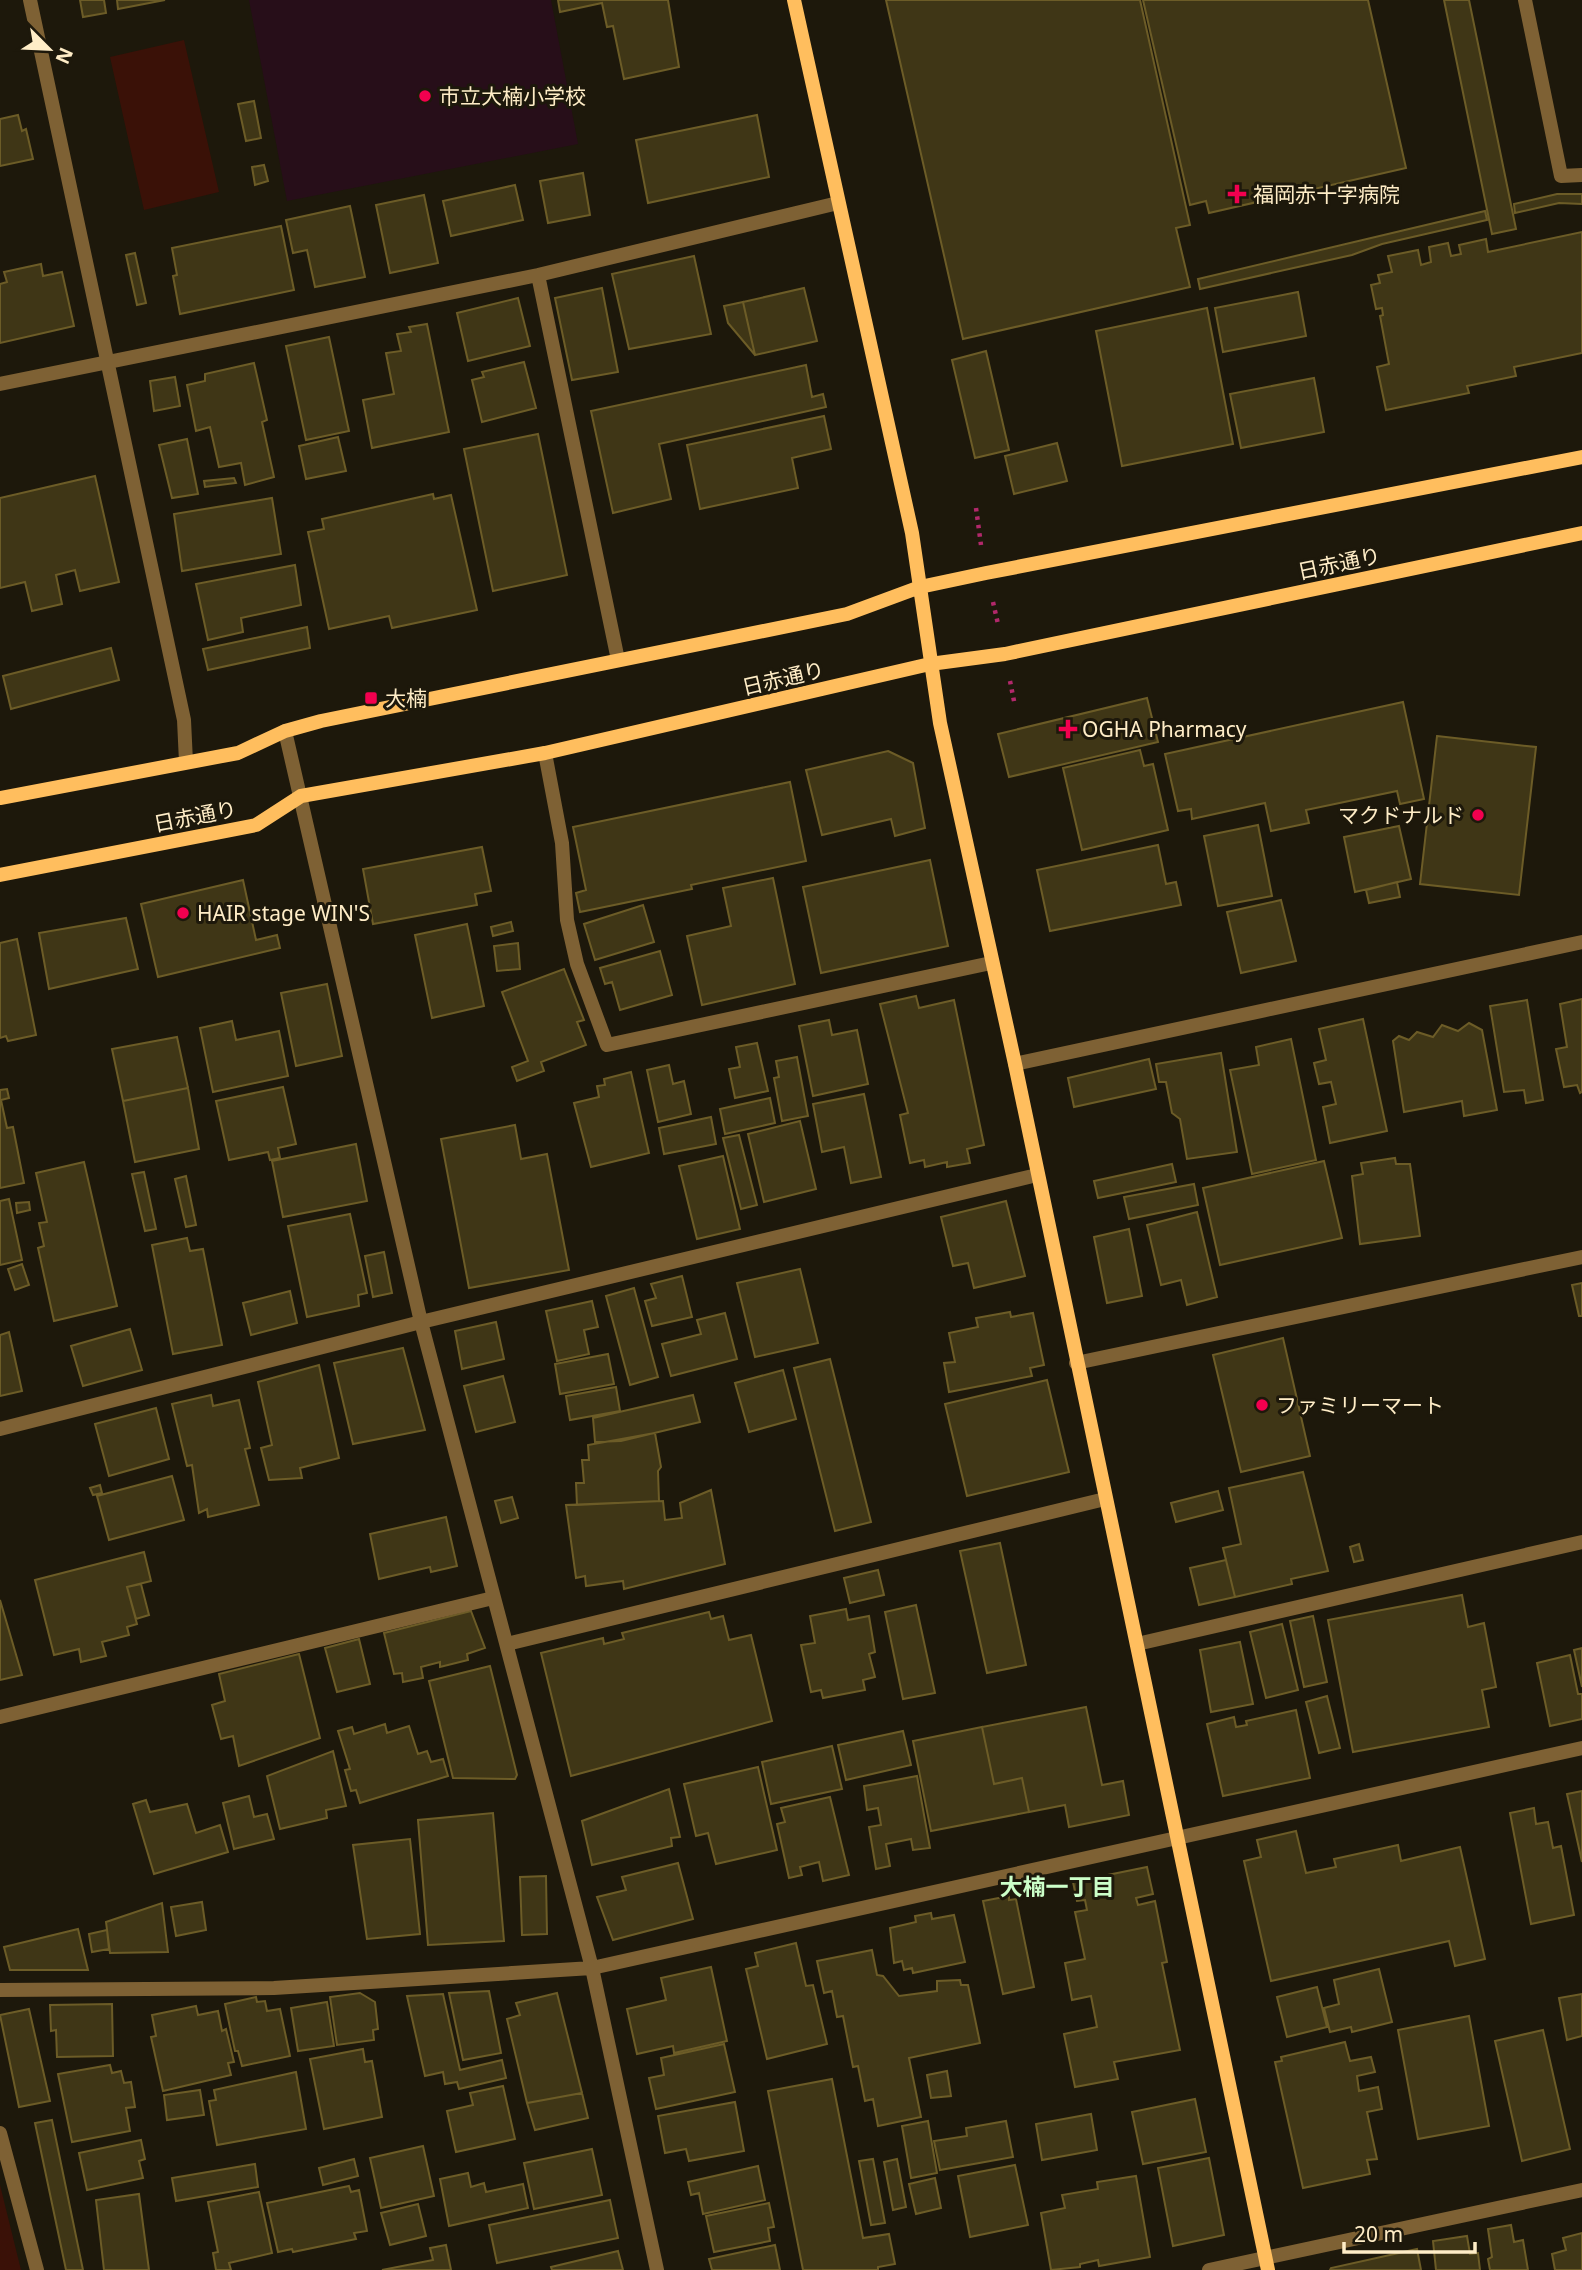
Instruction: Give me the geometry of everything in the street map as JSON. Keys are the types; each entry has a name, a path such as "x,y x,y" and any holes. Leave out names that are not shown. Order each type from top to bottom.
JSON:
{"main road":[{"path":"794,0 912,533 930,664 991,963 1015,1064 1267,2263"},
{"path":"0,798 238,753 285,731 321,720 847,614 920,587 1582,457"},
{"name":"日赤通り","path":"0,875 256,825 301,796 545,752 930,664 1005,654 1582,533"}],"street":[{"path":"30,0 184,720 186,762"},
{"path":"1525,0 1561,176 1582,175"},
{"path":"0,384 538,275 838,203"},
{"path":"538,275 618,660"},
{"path":"285,731 421,1322 592,1968 657,2270"},
{"path":"545,752 562,843 567,920 577,964 607,1045 991,963"},
{"path":"1015,1064 1582,942"},
{"path":"0,1429 421,1322 1037,1175"},
{"path":"1076,1363 1582,1256"},
{"path":"507,1644 1105,1499"},
{"path":"1137,1644 1582,1542"},
{"path":"0,1717 494,1598"},
{"path":"0,1990 274,1988 592,1968 1582,1748"},
{"path":"0,2133 37,2270"},
{"path":"1209,2270 1267,2263 1582,2190"}],"path":[{"path":"976,508 986,573 1014,706"}],"shaded area":[{"path":"249,0 551,0 578,144 287,201"},
{"path":"184,40 219,192 144,210 110,57"},
{"path":"0,2185 21,2270 0,2270"}],"building":[{"path":"80,0 104,0 106,13 83,17"},
{"path":"117,0 165,0 118,9"},
{"path":"558,0 668,0 679,67 624,79 613,26 607,27 602,3 560,12"},
{"path":"886,0 1140,0 1190,225 1176,228 1190,287 963,339"},
{"path":"1143,0 1368,0 1406,168 1209,213 1206,201 1190,205"},
{"path":"1444,0 1469,0 1516,229 1492,234"},
{"path":"254,101 261,138 246,141 238,104"},
{"path":"18,115 22,131 26,129 33,159 0,166 0,119"},
{"path":"757,115 769,177 648,203 636,140"},
{"path":"264,165 268,181 255,185 252,167"},
{"path":"583,173 590,215 548,223 540,181"},
{"path":"515,185 523,220 451,236 443,201"},
{"path":"1557,194 1582,194 1582,204 1559,203 1515,213 1514,204"},
{"path":"424,195 438,263 390,273 376,205"},
{"path":"350,206 365,277 315,287 307,250 293,253 286,220"},
{"path":"1485,211 1487,220 1382,244 1352,255 1200,289 1198,279"},
{"path":"281,226 294,290 180,314 173,276 177,275 172,248"},
{"path":"1582,232 1582,353 1514,367 1516,376 1467,386 1469,393 1386,410 1377,367 1389,364 1380,316 1383,315 1382,308 1376,309 1371,285 1380,283 1378,275 1392,272 1388,256 1418,250 1421,265 1431,262 1429,247 1448,243 1451,256 1461,254 1459,245 1486,239 1488,252"},
{"path":"135,253 146,303 137,305 126,255"},
{"path":"694,256 711,334 629,349 612,274"},
{"path":"41,264 43,276 62,272 74,326 0,343 0,284 7,282 4,272"},
{"path":"602,288 618,372 572,380 555,298"},
{"path":"804,288 817,341 755,355 743,302"},
{"path":"1298,292 1306,336 1223,352 1215,308"},
{"path":"518,298 530,346 468,361 457,313"},
{"path":"743,302 755,355 728,323 724,306"},
{"path":"1207,308 1233,444 1122,466 1096,331"},
{"path":"427,324 449,432 372,448 363,400 394,394 386,353 401,351 397,334 411,332 409,327"},
{"path":"329,337 349,431 306,440 286,346"},
{"path":"986,351 1009,450 975,458 952,360"},
{"path":"524,362 536,408 482,422 472,380 484,377 482,372"},
{"path":"254,363 267,420 262,422 274,477 245,485 241,463 219,467 210,427 196,431 187,385 205,381 205,374"},
{"path":"806,365 812,397 823,394 826,407 659,444 671,499 613,513 591,411"},
{"path":"175,377 180,406 154,411 150,381"},
{"path":"1314,378 1324,432 1241,448 1230,394"},
{"path":"824,416 831,449 792,458 798,488 700,509 687,445"},
{"path":"538,434 567,575 493,591 464,449"},
{"path":"338,437 346,471 306,479 299,446"},
{"path":"187,439 198,494 172,498 159,445"},
{"path":"1057,443 1067,481 1014,494 1005,456"},
{"path":"95,476 119,582 80,591 75,570 56,575 62,604 32,611 25,582 0,588 0,498"},
{"path":"234,478 236,483 205,487 204,481"},
{"path":"433,494 434,499 451,495 477,610 392,628 389,616 329,629 308,532 324,529 322,519"},
{"path":"272,498 281,554 182,571 174,514"},
{"path":"295,565 301,605 241,618 243,632 208,640 196,584"},
{"path":"307,627 310,648 208,670 203,649"},
{"path":"111,648 119,680 11,709 3,676"},
{"path":"1147,698 1158,742 1009,777 998,734"},
{"path":"1403,702 1424,799 1400,804 1397,791 1306,810 1309,823 1271,831 1265,803 1192,819 1191,809 1178,811 1165,754"},
{"name":"マクドナルド","path":"1437,736 1536,747 1519,895 1420,884"},
{"path":"1140,750 1144,766 1153,764 1168,830 1082,850 1063,768"},
{"path":"888,751 913,763 925,828 895,836 891,819 822,835 806,770"},
{"path":"790,782 806,861 691,885 692,889 580,912 576,893 586,890 573,827"},
{"path":"1258,825 1272,896 1218,906 1204,836"},
{"path":"1399,826 1411,879 1355,892 1344,837"},
{"path":"1158,845 1166,884 1176,882 1181,905 1050,931 1037,870"},
{"path":"482,847 491,891 475,894 477,905 373,924 363,869"},
{"path":"930,860 948,946 821,973 803,887"},
{"path":"773,878 795,984 702,1005 687,936 731,926 723,888"},
{"path":"243,880 256,940 277,935 280,948 158,977 141,904"},
{"path":"1397,882 1400,897 1369,903 1366,890"},
{"path":"1281,900 1296,961 1241,973 1227,912"},
{"path":"643,905 654,942 595,960 584,924"},
{"path":"126,918 138,969 49,989 39,933"},
{"path":"511,922 513,931 493,936 491,927"},
{"path":"467,924 484,1006 432,1018 415,935"},
{"path":"17,939 36,1035 8,1041 6,1036 0,1038 0,943"},
{"path":"518,943 520,969 497,971 494,946"},
{"path":"660,951 672,995 620,1010 612,982 605,984 600,968"},
{"path":"564,969 584,1020 577,1022 586,1045 541,1062 544,1071 517,1081 512,1067 528,1061 502,992"},
{"path":"327,984 342,1056 296,1066 281,993"},
{"path":"916,996 919,1008 954,1000 984,1145 967,1149 970,1163 947,1167 947,1162 925,1167 924,1160 910,1163 900,1115 908,1113 880,1004"},
{"path":"1582,999 1580,1093 1577,1085 1564,1087 1556,1049 1567,1047 1560,1004"},
{"path":"1527,1000 1543,1100 1526,1103 1524,1090 1504,1092 1490,1006"},
{"path":"1363,1019 1387,1131 1330,1143 1323,1107 1336,1104 1331,1082 1319,1084 1314,1063 1326,1060 1319,1029"},
{"path":"829,1020 832,1035 857,1030 868,1084 813,1096 799,1026"},
{"path":"232,1021 236,1040 279,1031 288,1076 213,1092 200,1028"},
{"path":"1469,1023 1482,1030 1497,1110 1464,1116 1462,1101 1404,1112 1393,1041 1399,1036 1409,1040 1417,1032 1433,1037 1442,1025 1458,1031"},
{"path":"177,1037 188,1088 123,1101 112,1049"},
{"path":"1291,1039 1316,1160 1252,1174 1230,1070 1259,1065 1256,1047"},
{"path":"757,1043 768,1091 735,1098 729,1069 740,1067 736,1047"},
{"path":"1221,1053 1237,1152 1187,1159 1180,1119 1172,1113 1166,1082 1159,1082 1156,1064"},
{"path":"797,1057 808,1116 782,1121 774,1078 779,1077 776,1061"},
{"path":"1149,1059 1156,1089 1074,1107 1068,1078"},
{"path":"669,1065 673,1084 684,1081 691,1114 658,1122 647,1070"},
{"path":"631,1072 649,1153 591,1167 574,1103 599,1097 597,1086 605,1085 604,1079"},
{"path":"283,1087 296,1144 278,1148 280,1158 270,1160 268,1152 229,1160 216,1101"},
{"path":"188,1088 199,1149 135,1162 123,1101"},
{"path":"7,1089 9,1098 1,1100 7,1128 13,1127 24,1183 0,1188 0,1090"},
{"path":"864,1094 881,1177 851,1183 844,1147 822,1152 813,1104"},
{"path":"770,1098 775,1123 725,1134 720,1109"},
{"path":"711,1117 716,1144 664,1154 659,1128"},
{"path":"800,1121 816,1189 764,1202 748,1134"},
{"path":"515,1125 521,1159 547,1154 569,1270 469,1288 441,1139"},
{"path":"739,1135 757,1205 741,1209 723,1138"},
{"path":"356,1144 367,1201 283,1217 272,1161"},
{"path":"723,1156 740,1229 697,1239 679,1166"},
{"path":"1395,1158 1396,1164 1410,1164 1420,1236 1360,1244 1352,1176 1363,1174 1361,1163"},
{"path":"1324,1161 1342,1238 1220,1265 1203,1188"},
{"path":"84,1162 117,1306 54,1321 38,1248 44,1246 39,1223 47,1222 36,1173"},
{"path":"1172,1164 1176,1182 1098,1198 1094,1181"},
{"path":"144,1172 156,1229 145,1231 132,1174"},
{"path":"186,1176 196,1225 186,1227 175,1179"},
{"path":"1194,1184 1198,1205 1129,1219 1124,1197"},
{"path":"9,1199 22,1260 0,1265 0,1201"},
{"path":"1006,1201 1025,1276 974,1288 968,1263 953,1266 941,1217"},
{"path":"29,1202 30,1210 17,1213 16,1203"},
{"path":"1197,1212 1217,1297 1187,1305 1181,1280 1161,1285 1147,1225"},
{"path":"350,1214 367,1293 358,1295 359,1306 307,1317 288,1226"},
{"path":"1129,1229 1142,1296 1107,1303 1094,1237"},
{"path":"187,1238 190,1251 203,1249 222,1345 173,1354 152,1245"},
{"path":"384,1252 392,1293 373,1297 365,1256"},
{"path":"22,1264 29,1285 15,1290 8,1269"},
{"path":"800,1269 818,1343 755,1357 737,1283"},
{"path":"682,1276 692,1317 652,1326 645,1301 656,1298 651,1284"},
{"path":"1582,1283 1582,1316 1579,1316 1572,1285"},
{"path":"634,1288 658,1377 630,1385 606,1296"},
{"path":"290,1291 297,1323 251,1335 243,1303"},
{"path":"592,1301 598,1327 584,1330 589,1354 557,1361 546,1311"},
{"path":"1010,1312 1011,1317 1033,1313 1044,1365 1030,1368 1032,1376 949,1392 944,1363 955,1362 949,1333 978,1327 976,1318"},
{"path":"725,1313 737,1359 671,1376 662,1344 701,1334 697,1320"},
{"path":"496,1322 504,1359 462,1369 455,1331"},
{"path":"130,1329 142,1370 83,1386 71,1346"},
{"path":"9,1332 22,1391 0,1396 0,1335"},
{"name":"ファミリーマート","path":"1283,1338 1310,1456 1241,1472 1213,1355"},
{"path":"403,1348 425,1430 353,1444 334,1363"},
{"path":"608,1354 614,1384 560,1394 555,1364"},
{"path":"830,1359 871,1522 835,1531 794,1368"},
{"path":"319,1365 339,1458 300,1468 302,1478 269,1480 261,1448 272,1445 258,1382"},
{"path":"783,1370 796,1419 749,1432 735,1383"},
{"path":"503,1376 515,1422 476,1432 464,1386"},
{"path":"1047,1380 1069,1472 967,1496 945,1404"},
{"path":"616,1387 620,1411 570,1420 566,1396"},
{"path":"211,1395 213,1406 239,1400 250,1448 245,1449 259,1505 208,1517 207,1509 199,1513 192,1465 187,1466 172,1404"},
{"path":"693,1395 700,1422 621,1441 595,1442 593,1418"},
{"path":"156,1408 169,1459 109,1476 95,1424"},
{"path":"655,1433 661,1467 658,1471 659,1501 577,1505 576,1483 584,1483 582,1460 589,1460 588,1445"},
{"path":"1303,1472 1328,1571 1291,1579 1292,1584 1235,1597 1223,1548 1241,1544 1229,1488"},
{"path":"172,1476 184,1520 109,1540 97,1496"},
{"path":"100,1485 102,1493 93,1495 90,1488"},
{"path":"711,1490 725,1564 624,1589 623,1581 586,1586 585,1576 576,1578 566,1505 663,1501 665,1520 682,1518 680,1503"},
{"path":"1218,1491 1223,1510 1176,1522 1171,1503"},
{"path":"512,1497 518,1518 501,1523 495,1501"},
{"path":"446,1517 457,1566 431,1572 430,1567 379,1579 370,1534"},
{"path":"1000,1543 1026,1665 987,1673 960,1551"},
{"path":"1359,1544 1363,1560 1354,1562 1350,1547"},
{"path":"144,1552 151,1581 127,1587 137,1624 127,1627 129,1635 102,1642 106,1656 81,1662 79,1649 54,1655 35,1580"},
{"path":"1226,1560 1235,1597 1199,1605 1190,1568"},
{"path":"878,1570 884,1595 850,1603 844,1578"},
{"path":"141,1584 149,1615 136,1619 127,1587"},
{"path":"1462,1595 1468,1627 1484,1623 1496,1687 1482,1690 1489,1727 1353,1752 1328,1620"},
{"path":"0,1600 22,1675 0,1680"},
{"path":"916,1605 935,1693 903,1699 885,1612"},
{"path":"846,1609 848,1620 869,1616 875,1652 869,1654 875,1677 863,1680 865,1690 823,1698 821,1690 811,1692 801,1645 815,1643 810,1616"},
{"path":"471,1611 485,1648 467,1654 468,1660 440,1667 440,1662 421,1667 423,1678 403,1682 402,1673 394,1674 384,1633"},
{"path":"709,1612 711,1619 723,1616 729,1640 751,1635 772,1721 571,1776 541,1653 603,1638 604,1644 624,1639 622,1633"},
{"path":"1313,1616 1327,1682 1304,1687 1290,1621"},
{"path":"1282,1624 1298,1690 1266,1698 1250,1632"},
{"path":"359,1639 370,1684 337,1692 325,1648"},
{"path":"1240,1642 1253,1704 1211,1712 1200,1650"},
{"path":"1582,1648 1582,1687 1574,1650"},
{"path":"299,1654 320,1738 239,1766 233,1736 221,1739 212,1705 225,1701 219,1674"},
{"path":"1570,1655 1578,1694 1582,1694 1582,1719 1550,1726 1537,1663"},
{"path":"490,1666 517,1775 515,1779 453,1778 429,1681"},
{"path":"1327,1696 1340,1748 1319,1753 1306,1702"},
{"path":"1086,1707 1102,1785 1123,1781 1129,1815 1069,1827 1065,1805 1029,1812 1022,1778 994,1784 982,1727"},
{"path":"1296,1710 1310,1778 1223,1796 1207,1724 1234,1717 1236,1727 1247,1725 1246,1721"},
{"path":"385,1724 387,1733 409,1726 418,1754 427,1751 431,1762 443,1759 448,1776 360,1803 356,1790 351,1791 345,1770 350,1769 338,1731 352,1727 354,1734"},
{"path":"982,1727 994,1784 1022,1778 1029,1812 931,1831 913,1741"},
{"path":"903,1731 911,1765 846,1780 838,1745"},
{"path":"832,1746 842,1789 771,1804 762,1762"},
{"path":"333,1751 346,1806 326,1810 327,1818 280,1829 267,1776"},
{"path":"758,1767 777,1850 716,1864 708,1833 696,1836 684,1784"},
{"path":"917,1776 930,1848 913,1850 911,1839 886,1844 890,1866 876,1869 869,1827 881,1825 878,1808 867,1810 864,1786"},
{"path":"669,1789 680,1837 671,1838 672,1846 592,1865 582,1821"},
{"path":"1582,1791 1582,1862 1567,1794"},
{"path":"249,1796 254,1817 267,1814 274,1839 234,1849 223,1803"},
{"path":"830,1797 849,1875 823,1881 819,1862 800,1867 802,1875 789,1878 777,1824 785,1822 781,1808"},
{"path":"146,1800 150,1812 187,1804 196,1833 220,1825 228,1852 154,1874 133,1804"},
{"path":"1534,1808 1536,1824 1548,1822 1553,1848 1561,1846 1574,1915 1531,1924 1510,1813"},
{"path":"493,1813 504,1941 428,1945 418,1820"},
{"path":"1296,1831 1306,1873 1336,1867 1334,1859 1398,1845 1401,1861 1460,1847 1485,1959 1455,1966 1449,1941 1271,1981 1244,1861 1261,1857 1257,1840"},
{"path":"410,1839 420,1934 367,1939 353,1845"},
{"path":"678,1863 693,1919 613,1940 597,1897 626,1890 622,1877"},
{"path":"1147,1867 1153,1894 1136,1898 1138,1905 1155,1901 1167,1962 1162,1963 1180,2050 1114,2062 1118,2079 1075,2087 1064,2034 1097,2027 1091,1996 1072,2000 1065,1963 1085,1959 1075,1912 1087,1910 1085,1900 1077,1901 1073,1882"},
{"path":"546,1876 547,1934 522,1935 520,1877"},
{"path":"1009,1896 1009,1900 1016,1899 1034,1987 1003,1994 983,1901"},
{"path":"202,1902 206,1930 176,1936 171,1907"},
{"path":"162,1903 168,1952 110,1953 106,1922"},
{"path":"931,1913 932,1919 954,1915 965,1962 913,1973 912,1968 904,1970 902,1961 894,1963 890,1928 916,1922 915,1916"},
{"path":"78,1929 88,1970 10,1970 4,1947"},
{"path":"107,1930 109,1949 92,1952 89,1934"},
{"path":"796,1943 806,1986 813,1985 827,2044 767,2059 746,1969 758,1966 755,1953"},
{"path":"872,1950 877,1975 883,1976 899,1996 937,1991 937,1981 960,1980 961,1985 968,1985 980,2043 909,2058 921,2117 878,2126 873,2099 865,2101 858,2066 853,2067 843,2016 837,2017 832,1991 824,1993 817,1961"},
{"path":"711,1967 727,2041 674,2053 673,2046 637,2054 627,2009 666,2000 661,1978"},
{"path":"1379,1969 1392,2022 1352,2032 1351,2027 1330,2032 1324,2008 1339,2004 1334,1980"},
{"path":"1317,1987 1327,2027 1287,2037 1277,1997"},
{"path":"489,1991 501,2053 463,2060 449,1993"},
{"path":"360,1993 375,2002 378,2029 373,2030 374,2040 337,2045 330,1997"},
{"path":"557,1993 582,2093 527,2103 507,2019 520,2015 516,2003"},
{"path":"443,1994 460,2070 502,2060 506,2078 459,2089 457,2082 445,2084 443,2072 425,2076 407,1996"},
{"path":"1582,1994 1582,2036 1567,2040 1559,1998"},
{"path":"256,1997 257,2002 265,2001 267,2011 280,2009 290,2056 242,2066 238,2051 235,2051 225,2004"},
{"path":"327,2002 334,2046 298,2051 291,2008"},
{"path":"112,2004 113,2056 57,2057 56,2030 51,2031 50,2005"},
{"path":"196,2006 198,2015 218,2011 222,2031 226,2029 234,2062 228,2063 231,2075 163,2091 151,2037 156,2036 152,2015"},
{"path":"29,2009 50,2101 19,2107 0,2015"},
{"path":"1469,2016 1489,2126 1418,2139 1398,2030"},
{"path":"1543,2030 1570,2149 1522,2161 1495,2041"},
{"path":"1345,2042 1350,2061 1371,2057 1375,2072 1357,2076 1359,2091 1378,2087 1382,2109 1367,2112 1377,2159 1367,2160 1370,2174 1303,2188 1275,2062 1282,2061 1281,2057"},
{"path":"724,2044 735,2092 656,2109 649,2078 664,2075 661,2058"},
{"path":"363,2049 365,2062 372,2061 382,2117 324,2129 310,2059"},
{"path":"110,2065 112,2073 121,2071 124,2083 131,2082 135,2107 126,2108 130,2131 72,2142 58,2074"},
{"path":"947,2071 951,2096 931,2098 927,2075"},
{"path":"296,2072 306,2129 217,2145 209,2101 216,2100 214,2090"},
{"path":"832,2079 863,2238 889,2234 895,2264 878,2267 878,2270 803,2270 768,2091"},
{"path":"503,2086 515,2139 456,2152 447,2111 473,2105 470,2093"},
{"path":"200,2090 204,2115 167,2120 164,2095"},
{"path":"582,2093 588,2118 535,2130 527,2103"},
{"path":"1195,2099 1206,2152 1143,2164 1132,2112"},
{"path":"735,2102 744,2151 689,2161 686,2149 665,2153 658,2116"},
{"path":"1091,2114 1097,2150 1042,2160 1036,2124"},
{"path":"52,2120 83,2270 66,2270 35,2123"},
{"path":"928,2121 937,2173 911,2178 902,2126"},
{"path":"1006,2121 1013,2157 940,2170 934,2141 967,2136 966,2128"},
{"path":"141,2140 145,2159 139,2161 143,2178 87,2190 79,2153"},
{"path":"423,2146 434,2196 381,2208 370,2158"},
{"path":"592,2149 602,2195 534,2209 524,2163"},
{"path":"1209,2158 1224,2235 1173,2246 1158,2168"},
{"path":"354,2159 358,2176 323,2185 319,2168"},
{"path":"873,2159 885,2223 871,2225 859,2161"},
{"path":"897,2159 906,2207 893,2210 884,2162"},
{"path":"255,2164 258,2187 176,2201 172,2178"},
{"path":"1015,2165 1028,2225 970,2237 958,2176"},
{"path":"758,2166 765,2200 703,2214 699,2193 691,2195 688,2182"},
{"path":"468,2173 471,2187 484,2183 486,2192 523,2184 528,2208 449,2226 440,2179"},
{"path":"1136,2176 1150,2257 1099,2266 1098,2260 1080,2264 1080,2267 1051,2270 1041,2213 1065,2208 1062,2195 1098,2189 1097,2182"},
{"path":"935,2178 941,2208 916,2214 909,2184"},
{"path":"349,2186 351,2192 359,2190 367,2231 354,2233 356,2239 293,2252 292,2249 278,2252 267,2203"},
{"path":"259,2192 272,2253 229,2263 231,2270 216,2270 213,2253 218,2252 208,2202"},
{"path":"139,2194 149,2270 104,2270 96,2200"},
{"path":"610,2200 618,2238 497,2263 489,2225"},
{"path":"769,2203 774,2227 768,2228 770,2241 714,2252 706,2216"},
{"path":"418,2204 426,2236 390,2245 381,2213"},
{"path":"1511,2225 1514,2242 1523,2240 1528,2270 1490,2270 1488,2259 1492,2257 1488,2229"},
{"path":"1582,2233 1582,2270 1555,2270 1552,2254 1566,2250 1563,2238"},
{"path":"1467,2236 1470,2254 1478,2253 1480,2270 1436,2270 1433,2241"},
{"path":"446,2245 451,2270 382,2270 433,2260 430,2248"},
{"path":"775,2245 780,2270 712,2270 709,2259"},
{"path":"1417,2249 1421,2270 1330,2270 1331,2268"},
{"path":"618,2251 623,2270 552,2270 551,2267"}],"place":[{"name":"市立大楠小学校","path":"425,96"},
{"name":"福岡赤十字病院","path":"1237,194"},
{"name":"大楠","path":"371,698"},
{"name":"OGHA Pharmacy","path":"1068,729"},
{"name":"マクドナルド","path":"1478,815"},
{"name":"HAIR stage WIN'S","path":"183,913"},
{"name":"ファミリーマート","path":"1262,1405"}],"district":[{"name":"大楠一丁目","path":"1057,1886"}]}
